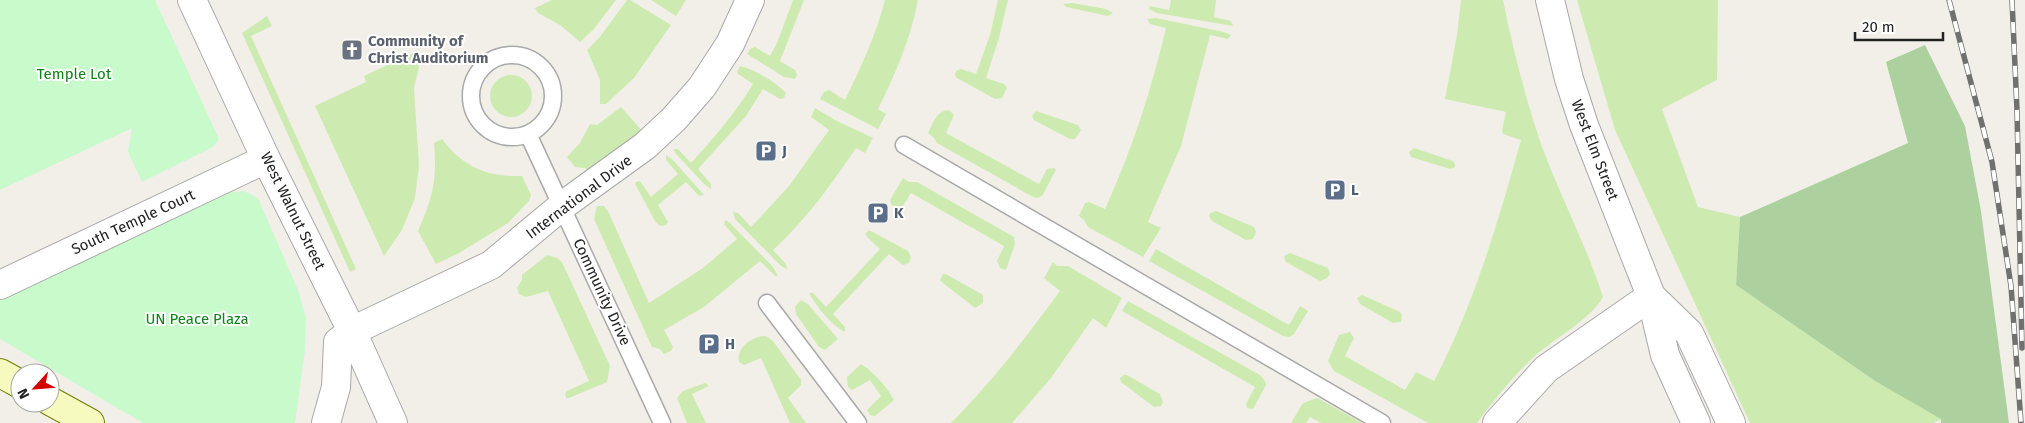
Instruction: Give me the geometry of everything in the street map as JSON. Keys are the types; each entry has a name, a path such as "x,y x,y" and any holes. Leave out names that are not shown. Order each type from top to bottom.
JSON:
{"main road":[{"path":"60,406 90,423"}],"street":[{"name":"West Walnut Street","path":"192,0 266,159 352,331 393,423"},
{"name":"International Drive","path":"352,331 491,266 562,206 645,146 702,87 726,50 750,0"},
{"name":"West Elm Street","path":"1550,0 1569,79 1581,116 1652,296 1665,355 1696,423"},
{"name":"South Temple Court","path":"0,284 266,159"},
{"name":"West Elm Street","path":"1652,296 1689,333 1731,423"},
{"path":"1497,423 1546,370 1652,296"},
{"path":"326,423 336,387 338,342 352,331"}],"lane":[{"path":"516,54 529,58 541,65 549,77 553,90 553,104 548,116 540,127 528,134 516,138 498,135 482,125 474,115 470,90 480,68 490,60 502,55 516,54"},
{"name":"Community Drive","path":"528,134 662,423"},
{"path":"904,145 1382,423"},
{"path":"766,303 858,423"}],"green space":[{"name":"Temple Lot","path":"0,0 155,0 219,139 213,147 142,182 128,152 132,128 0,190"},
{"path":"552,0 616,0 593,30 580,42 560,25 538,13 535,8"},
{"path":"627,0 671,25 634,78 606,104 600,104 600,80 587,50 599,38"},
{"path":"651,0 686,0 676,16"},
{"path":"793,0 804,0 780,61 795,70 797,75 795,79 784,77 747,54 750,49 755,47 770,56 777,43"},
{"path":"885,0 918,0 902,56 878,109 886,114 878,129 820,99 824,92 829,90 845,100 873,38"},
{"path":"998,0 1008,0 999,38 986,78 1004,84 1007,88 1002,98 995,99 957,78 955,75 956,71 961,69 976,74 990,35"},
{"path":"1171,0 1216,0 1214,17 1231,21 1233,26 1157,13 1149,9 1150,6 1169,10"},
{"path":"1461,0 1503,0 1520,73 1541,144 1589,258 1603,297 1582,321 1528,363 1477,423 1428,423 1334,371 1328,361 1339,335 1350,332 1354,338 1345,356 1405,390 1416,372 1434,381 1473,293 1494,232 1521,140 1503,134 1506,112 1445,99 1457,35"},
{"path":"1577,0 1718,0 1717,80 1662,109 1698,207 1740,217 1736,285 1875,381 1942,419 1933,423 1750,423 1615,130"},
{"path":"1072,3 1106,9 1113,13 1108,16 1066,7 1063,4"},
{"path":"267,16 272,26 251,36 356,269 350,272 242,33"},
{"path":"1156,18 1231,35 1228,39 1210,35 1181,146 1148,222 1161,228 1143,257 1088,227 1079,216 1085,203 1089,202 1105,209 1124,165 1154,75 1166,28 1150,24 1147,19"},
{"path":"1925,45 1965,126 1981,211 2009,423 1941,423 1941,419 1875,381 1736,285 1740,217 1908,143 1886,62"},
{"path":"413,53 419,67 414,88 419,166 415,198 402,230 384,256 315,106 366,82 364,76"},
{"path":"740,66 764,76 786,93 784,98 780,99 763,89 746,116 698,169 711,184 711,189 704,184 673,149 678,149 691,163 724,125 753,84 738,74"},
{"path":"511,75 526,81 532,96 526,111 511,117 496,111 490,96 496,81"},
{"path":"621,107 644,133 590,174 585,168 575,167 567,157 580,143 590,124 597,125"},
{"path":"815,108 873,138 865,153 856,148 817,202 773,250 786,264 787,269 781,266 735,219 733,212 738,213 751,227 789,186 829,130 811,117"},
{"path":"949,110 954,115 946,133 1039,184 1047,169 1054,168 1056,170 1042,196 1033,197 937,143 928,133 938,115"},
{"path":"1036,111 1078,125 1081,130 1075,139 1070,139 1034,120 1032,116"},
{"path":"442,139 458,157 477,168 498,175 522,176 531,195 529,201 508,223 459,253 436,264 418,231 433,188 435,168 434,143"},
{"path":"1414,148 1453,161 1455,167 1450,169 1411,157 1409,152"},
{"path":"666,155 673,160 704,195 699,196 686,182 658,205 668,222 666,225 660,226 655,221 635,184 640,181 651,197 678,174 666,160"},
{"path":"903,178 909,182 917,182 1014,237 1015,244 1006,270 1000,268 997,261 1004,246 911,193 901,209 897,210 890,200"},
{"name":"UN Peace Plaza","path":"244,191 258,198 298,290 306,318 305,350 295,423 143,423 60,374 60,363 41,363 0,339 0,296 219,194"},
{"path":"597,206 604,206 608,211 649,303 703,268 737,239 724,224 725,220 773,267 778,276 775,276 760,261 704,307 664,330 673,347 671,351 664,354 660,349 652,347 594,219"},
{"path":"1216,211 1254,227 1256,232 1253,239 1246,240 1212,221 1209,216 1210,213"},
{"path":"868,231 908,251 911,257 909,263 903,265 889,254 833,314 845,327 845,332 825,315 809,293 813,293 826,307 880,249 865,234"},
{"path":"1156,249 1289,325 1300,306 1308,311 1294,334 1290,337 1283,336 1149,261"},
{"path":"1290,253 1328,268 1330,274 1327,278 1320,281 1286,262 1284,256"},
{"path":"547,255 557,258 562,262 610,366 607,382 569,398 566,398 565,394 567,391 589,381 548,291 526,297 519,294 517,288 522,280 522,275"},
{"path":"1053,262 1057,266 1068,266 1122,298 1106,328 1093,318 1051,378 1012,423 951,423 995,375 1060,291 1044,278"},
{"path":"943,274 983,295 983,303 975,308 940,280"},
{"path":"1362,295 1400,312 1402,315 1401,322 1393,323 1360,304 1357,298"},
{"path":"801,300 808,304 838,339 825,350 819,347 796,314 795,307"},
{"path":"1128,301 1260,375 1266,385 1253,409 1247,408 1246,404 1255,387 1122,311"},
{"path":"766,336 773,341 801,380 801,385 788,398 806,423 790,423 761,358 744,365 739,362 740,352 746,344 755,338"},
{"path":"861,364 880,380 894,400 875,416 870,415 867,410 881,396 870,380 852,390 848,387 847,377"},
{"path":"1124,375 1160,394 1163,402 1161,406 1154,407 1121,382 1120,378"},
{"path":"705,383 709,386 692,394 706,423 687,423 677,398 683,391"},
{"path":"1317,398 1362,423 1321,423 1310,417 1306,423 1291,423 1303,403"}],"railway":[{"path":"1949,0 1992,162 2011,286 2021,423"},
{"path":"2012,0 2017,110 2022,348"}],"place":[{"name":"Community of Christ Auditorium","path":"352,50"},
{"name":"J","path":"766,151"},
{"name":"L","path":"1335,190"},
{"name":"K","path":"878,213"},
{"name":"H","path":"709,344"}]}
